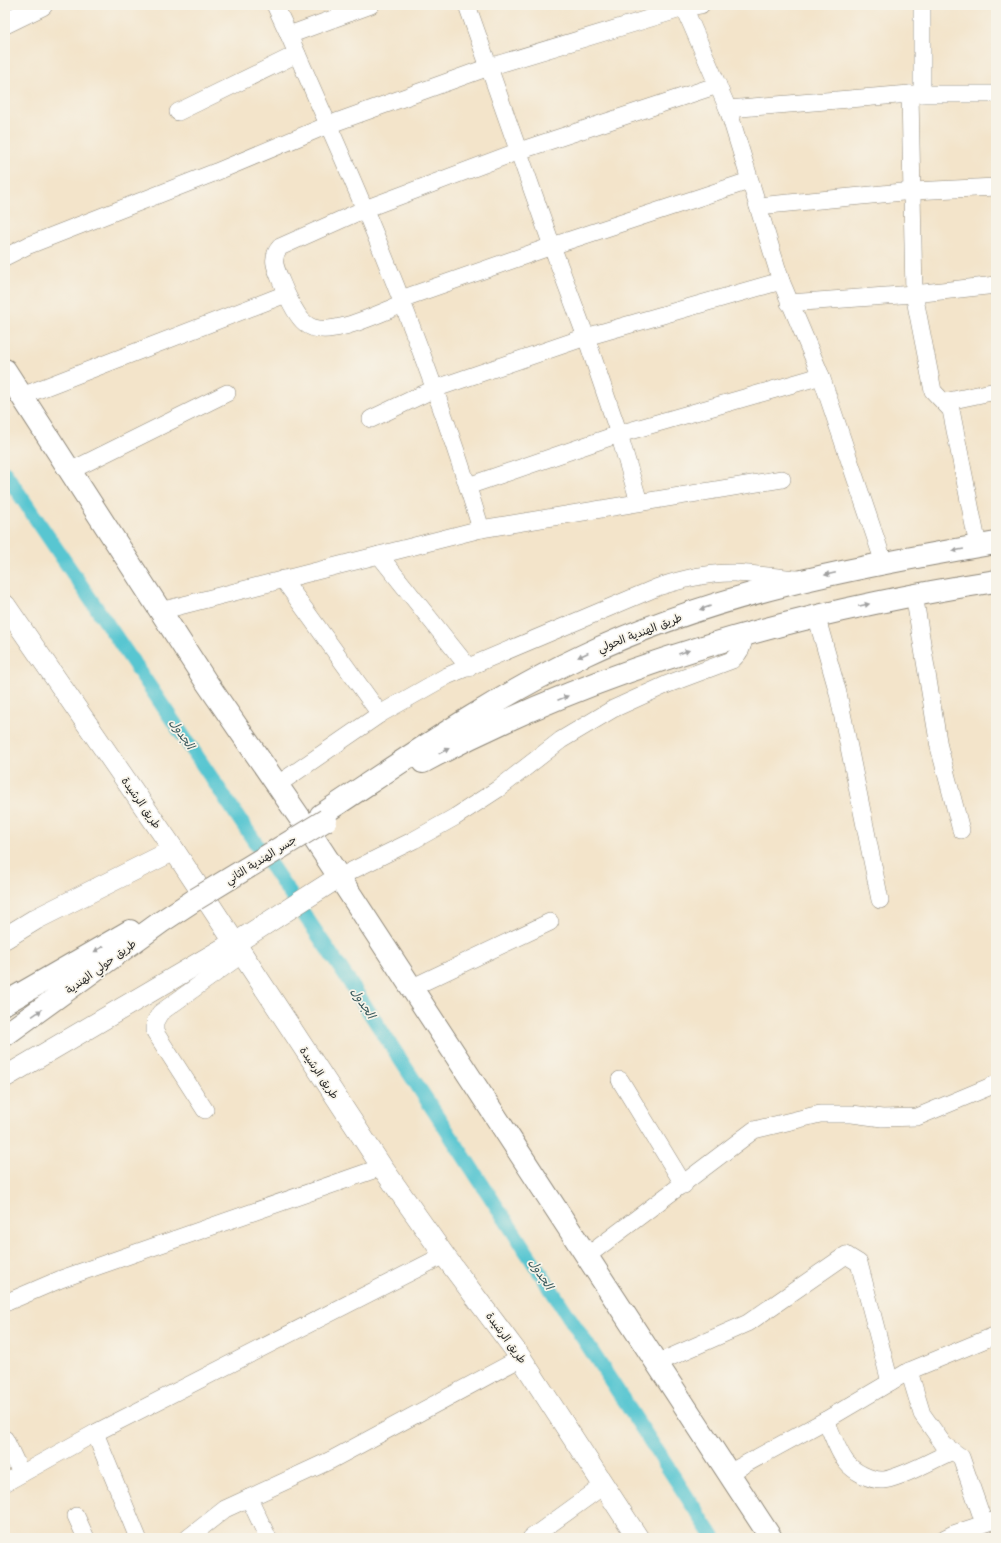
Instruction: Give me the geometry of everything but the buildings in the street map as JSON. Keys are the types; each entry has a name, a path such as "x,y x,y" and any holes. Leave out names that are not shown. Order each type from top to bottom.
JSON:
{"main road":[{"path":"5,370 205,680 339,877 771,1538"},
{"name":"طريق الهندية الحولي","path":"323,817 487,707 580,656 629,635 735,598 803,580 987,544"},
{"path":"323,817 477,734 644,666 743,634 816,615 914,594 996,581"},
{"name":"جسر الهندية الثاني","path":"195,897 323,817"},
{"name":"طريق حولي الهندية","path":"5,1003 195,897"},
{"name":"طريق حولي الهندية","path":"5,1035 195,897"}],"street":[{"path":"5,23 42,5"},
{"path":"275,5 365,209 402,302 468,486 481,529"},
{"path":"289,35 371,5"},
{"path":"467,5 552,246 586,337 619,434 639,502"},
{"path":"5,257 29,245 216,172 328,125 489,67 684,7 701,5"},
{"path":"922,5 916,94 913,191 914,294 932,391 951,410 987,544"},
{"path":"684,7 728,109 781,281 821,376 884,563"},
{"path":"178,112 297,54"},
{"path":"718,85 519,151 365,209 280,247 274,257 274,263 286,294 305,324 318,329 334,330 402,302 552,246 749,181"},
{"path":"728,109 916,94 996,94"},
{"path":"758,206 913,191 996,187"},
{"path":"371,419 434,389 586,337 781,281"},
{"path":"789,303 914,294 996,285"},
{"path":"22,396 286,294"},
{"path":"468,486 619,434 821,376"},
{"path":"944,402 996,391"},
{"path":"70,471 227,393"},
{"path":"160,610 481,529 782,479"},
{"path":"379,555 469,668"},
{"path":"277,785 380,714 442,679 543,635 677,581 715,574 734,573 803,580"},
{"path":"283,579 380,714"},
{"path":"914,594 939,747 961,830"},
{"name":"طريق الرشيدة","path":"5,605 174,850 236,947 382,1167 444,1255 521,1358 638,1538"},
{"path":"816,615 838,693 880,900"},
{"path":"204,1110 155,1032 155,1022 160,1013 236,947 269,921 339,877 414,840 455,817 509,782 561,740 613,709 668,684 732,660 738,655 742,648 743,634"},
{"path":"5,938 50,912 174,850"},
{"path":"411,988 550,922"},
{"path":"5,1077 236,947"},
{"path":"620,1080 684,1185"},
{"path":"587,1256 684,1185 754,1130 820,1114 852,1114 882,1118 917,1117 996,1084"},
{"path":"5,1303 61,1279 382,1167"},
{"path":"5,1483 95,1433 444,1255"},
{"path":"657,1363 748,1323 846,1255 859,1263 890,1382"},
{"path":"729,1474 826,1420 909,1371 996,1335"},
{"path":"188,1538 225,1509 331,1460 521,1358"},
{"path":"909,1371 922,1414 944,1445 961,1457 990,1522 945,1538"},
{"path":"826,1420 846,1462 852,1469 872,1479 884,1480 953,1451"},
{"path":"95,1433 138,1538"},
{"path":"5,1439 21,1474"},
{"path":"531,1538 603,1486"},
{"path":"249,1498 268,1538"},
{"path":"76,1516 86,1538"}],"waterway":[{"name":"الجدول","path":"5,473 341,969 714,1538"}]}
